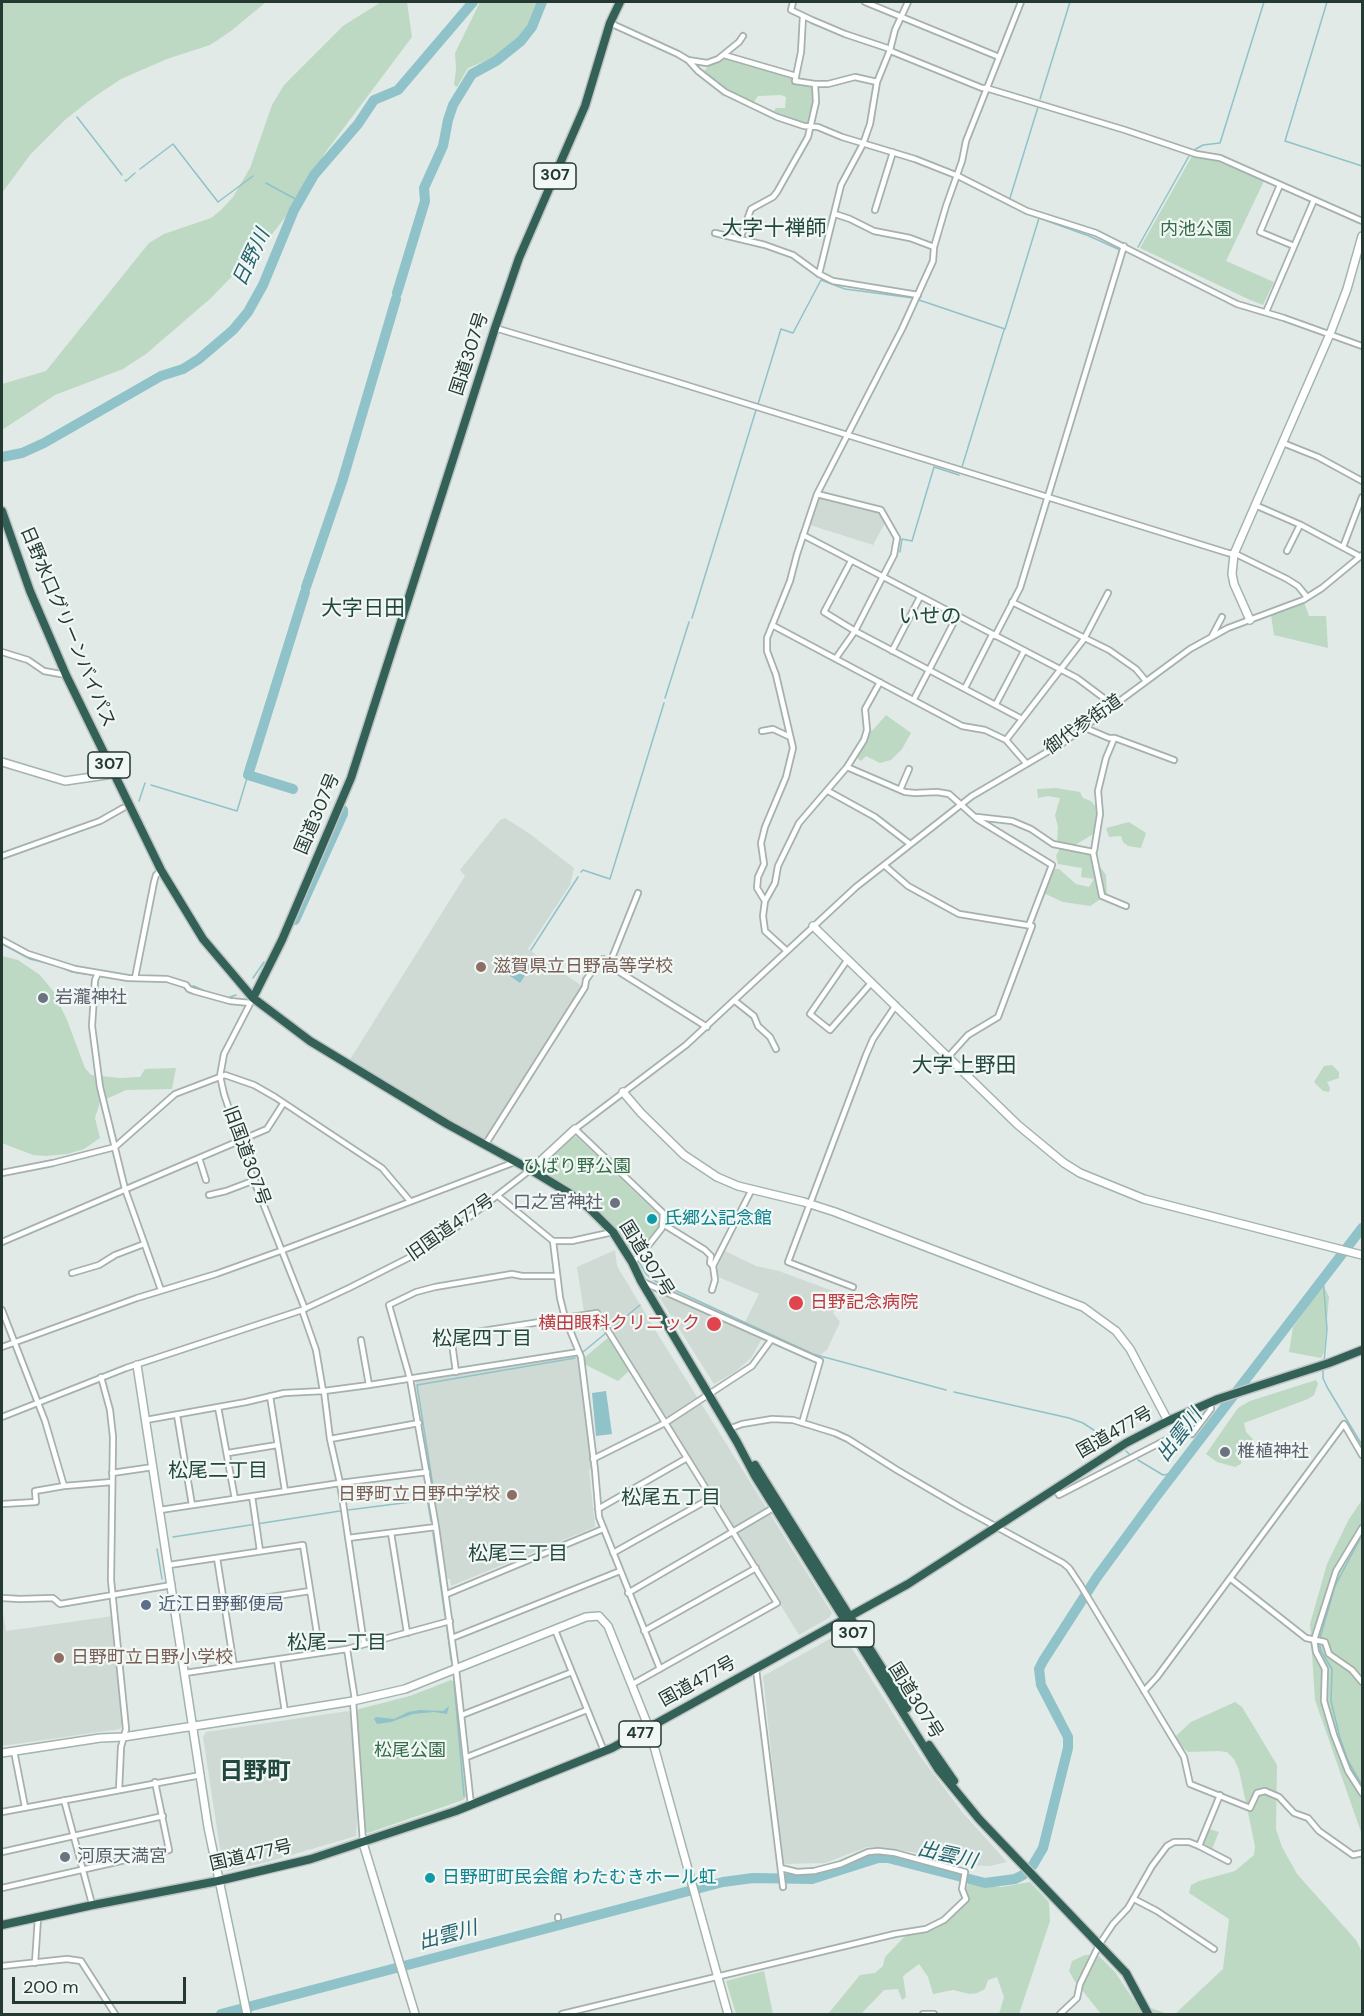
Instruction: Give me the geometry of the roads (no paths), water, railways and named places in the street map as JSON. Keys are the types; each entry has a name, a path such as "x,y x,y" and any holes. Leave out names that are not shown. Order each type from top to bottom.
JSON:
{"highway":[{"name":"国道307号","path":"618,2 585,106 519,258 351,778 282,940 252,1001 333,1057 484,1146 531,1170 588,1207 636,1259 641,1281 708,1395 737,1442 754,1464 847,1618 979,1820 1126,1973 1148,2014"},
{"name":"日野水口グリーンバイパス","path":"2,511 30,591 66,675 161,870 202,939 252,1001"},
{"name":"国道477号","path":"2,1925 218,1881 311,1859 471,1805 604,1751 908,1584 1126,1443 1214,1401 1362,1350"}],"street":[{"path":"793,2 791,10 803,16 982,88 1196,154 1220,158 1362,221"},
{"path":"864,2 999,57"},
{"path":"819,274 841,185 863,144 874,109 877,82 908,2"},
{"path":"765,901 757,888 758,877 765,864 761,843 765,827 786,777 793,748 776,675 767,651 767,638 790,581 817,494 878,377 933,261 934,247 958,176 966,141 1021,2"},
{"path":"803,16 801,52 795,81 828,84 855,77 877,82"},
{"path":"610,23 688,60 708,63 724,55 743,36"},
{"path":"724,55 796,76"},
{"path":"688,60 725,92 777,117 804,126 818,127 958,176 1027,211 1096,233 1237,304 1362,346"},
{"path":"740,239 751,209 777,192 803,149 816,102 815,84"},
{"path":"875,210 893,152"},
{"path":"1280,185 1260,232 1294,246"},
{"path":"1266,312 1314,200"},
{"path":"835,214 874,231 910,238 934,247"},
{"path":"715,233 765,245 793,255 833,281 918,295"},
{"path":"1250,620 1234,584 1232,574 1234,554 1330,334 1347,290 1362,236"},
{"path":"964,688 1020,588 1124,246"},
{"path":"495,328 1234,554 1267,567 1298,586 1307,597"},
{"path":"1283,443 1318,457 1362,481"},
{"path":"817,494 881,510 897,538 894,555 855,631 836,658"},
{"path":"1344,547 1362,497"},
{"path":"1255,505 1362,556"},
{"path":"1287,551 1300,525"},
{"path":"803,535 1077,678 1113,705"},
{"name":"御代参街道","path":"772,624 962,726 985,730 1006,740 1026,764 1064,742 1190,649 1212,636 1307,597 1324,587 1362,556"},
{"path":"851,561 824,612 892,651 1022,719"},
{"path":"1006,740 1084,639 1108,593"},
{"path":"892,651 920,597"},
{"path":"1012,602 1118,657 1136,669 1146,681"},
{"path":"914,699 957,616"},
{"path":"1212,636 1222,617"},
{"path":"996,704 1024,651"},
{"path":"2,652 28,660 44,671 66,675"},
{"path":"787,951 765,931 763,916 765,901 776,883 778,866 799,823 848,767 864,740 867,730 866,706 880,682"},
{"path":"1083,727 1174,760"},
{"path":"762,731 773,729 791,737"},
{"path":"1114,739 1101,774 1098,791 1100,814 1093,852 1102,896 1126,906"},
{"path":"2,762 65,781 113,774"},
{"path":"531,1170 575,1128 707,1027 856,887 982,789 1026,764"},
{"path":"848,767 900,790 949,794 972,816 1052,865 998,1017 968,1035 949,1056"},
{"path":"900,790 909,769"},
{"path":"828,791 875,817 910,844"},
{"path":"2,856 100,821 123,808"},
{"path":"972,816 1012,821 1030,829 1053,844 1093,852"},
{"path":"884,865 908,886 959,914 1029,925"},
{"path":"135,978 154,882 156,874 161,870"},
{"path":"610,963 638,893"},
{"path":"813,926 1018,1125 1080,1173 1144,1198 1359,1254"},
{"path":"2,940 35,956 75,969 135,978 160,978 230,1001 252,1001"},
{"path":"484,1146 585,987 586,980 599,960 603,959 610,963 610,966 707,1027"},
{"path":"848,959 810,1014 830,1030 872,982"},
{"path":"98,973 95,980 92,1026 100,1087 125,1188 161,1290"},
{"name":"旧国道307号","path":"252,1001 224,1054 220,1076 240,1141 283,1250 316,1350 330,1438 340,1483 364,1644"},
{"path":"735,1001 754,1016 758,1026 770,1038 776,1049"},
{"path":"853,1287 788,1263 866,1055 873,1039 896,1005"},
{"path":"2,1173 116,1147 175,1094 225,1075 254,1085 385,1170 410,1201"},
{"path":"623,1092 641,1113 690,1160 717,1178 811,1204 1083,1307 1116,1331 1130,1350 1168,1421"},
{"path":"2,1242 267,1129 284,1104"},
{"path":"575,1128 663,1213 663,1224 636,1259"},
{"path":"200,1158 206,1180"},
{"path":"2,1347 161,1290 283,1250 515,1162"},
{"name":"旧国道477号","path":"303,1309 423,1252 531,1170"},
{"path":"209,1195 255,1180"},
{"path":"713,1266 753,1189"},
{"path":"498,1196 553,1241 572,1241 612,1232"},
{"path":"663,1224 711,1256 710,1263 713,1266 715,1280 712,1290"},
{"path":"553,1241 556,1276 565,1318 579,1352 598,1509 603,1529 660,1669"},
{"path":"72,1274 99,1265 115,1255 144,1244"},
{"path":"471,1805 447,1594 419,1423 410,1379 389,1305 416,1292 435,1287 512,1274 556,1276"},
{"path":"641,1281 820,1361 802,1423"},
{"path":"2,1417 101,1377 303,1309"},
{"path":"2,1310 37,1401 64,1486"},
{"path":"456,1372 451,1336 597,1313 777,1603 631,1685"},
{"path":"361,1340 369,1386"},
{"path":"593,1459 665,1423 752,1366 771,1340"},
{"path":"146,1420 284,1393 369,1386 579,1352"},
{"path":"137,1365 218,1881 247,2014"},
{"path":"101,1377 110,1410 113,1437 110,1547 112,1594 126,1729 123,1737 119,1790"},
{"path":"270,1396 285,1491"},
{"path":"1056,1489 1059,1495 1185,1430 1192,1434 1211,1409 1214,1401"},
{"path":"218,1407 235,1498"},
{"path":"177,1415 192,1505"},
{"path":"729,1429 742,1424 772,1419 802,1423 848,1438 897,1470 1063,1563 1069,1568 1091,1601 1184,1757 1190,1784 1250,1808 1257,1793 1265,1791 1279,1797 1294,1813 1308,1818 1319,1831 1353,1856 1362,1853"},
{"path":"330,1438 419,1423"},
{"path":"1144,1691 1231,1579 1344,1424 1362,1455"},
{"path":"228,1454 277,1445"},
{"path":"598,1509 687,1458"},
{"path":"112,1473 153,1467"},
{"path":"160,1510 427,1472"},
{"path":"2,1504 36,1502 35,1491 112,1482"},
{"path":"252,1496 260,1551"},
{"path":"613,1553 711,1498"},
{"path":"628,1593 778,1506"},
{"path":"348,1538 436,1527"},
{"path":"1362,1528 1336,1571 1316,1652 1325,1669 1324,1701 1334,1735 1347,1771 1362,1793"},
{"path":"447,1594 603,1529"},
{"path":"392,1533 407,1633"},
{"path":"168,1565 303,1545 320,1653"},
{"path":"217,1558 234,1666"},
{"path":"644,1631 756,1568"},
{"path":"452,1638 620,1571"},
{"path":"1231,1579 1306,1638 1325,1642 1329,1654 1352,1670 1362,1682"},
{"path":"2,1598 53,1598 60,1604 172,1586"},
{"path":"224,1604 310,1591"},
{"path":"2,1754 354,1701 405,1689 596,1615 601,1617 608,1626 649,1728 728,2014"},
{"path":"185,1673 347,1649 450,1621"},
{"path":"555,1630 604,1751"},
{"path":"347,1649 354,1701 363,1843 415,2014"},
{"path":"277,1660 285,1712"},
{"path":"756,1669 783,1887"},
{"path":"462,1715 572,1672"},
{"path":"467,1757 587,1710"},
{"path":"14,1751 25,1807"},
{"path":"2,1812 201,1775"},
{"path":"2,1888 169,1850 155,1782"},
{"path":"1199,1846 1220,1795"},
{"path":"64,1800 93,1905"},
{"path":"2,1852 163,1816"},
{"path":"1060,2014 1077,1998 1080,1984 1099,1945 1113,1923 1128,1908 1152,1866 1167,1846 1183,1841 1195,1843 1228,1861"},
{"path":"562,2014 934,1926 966,1899 962,1884 965,1873 895,1853 868,1852 841,1864 814,1871 781,1871"},
{"path":"1134,1899 1157,1911 1214,1949"},
{"path":"35,1963 38,1917"},
{"path":"2,1966 67,1959 81,1961 115,2014"},
{"path":"923,2014 934,2014"}],"water":[{"path":"519,956 532,965 520,983 507,974"},
{"path":"606,1391 612,1434 596,1436 592,1393"},
{"path":"449,1706 447,1714 434,1712 413,1714 391,1722 377,1724 374,1719 376,1717 394,1719 408,1712 420,1710 443,1711"}],"waterway":[{"name":"日野川","path":"2,457 22,453 44,443 161,376 183,369 199,359 233,330 248,312 263,285 294,210 314,175 358,124 374,100 398,90 473,2"},
{"path":"397,293 425,201 424,188 443,146 453,105 472,74 496,61 521,41 532,27 542,2"},
{"path":"1040,99 1070,2"},
{"path":"1194,150 1203,145 1220,143 1264,2"},
{"path":"1327,2 1285,141 1362,166"},
{"path":"1010,198 1038,107"},
{"path":"77,117 122,175"},
{"path":"140,169 173,144 218,202 253,176"},
{"path":"1138,247 1189,156"},
{"path":"125,180 135,173"},
{"path":"266,183 299,201"},
{"path":"919,300 1005,329 1039,218 1120,250"},
{"path":"758,404 781,329 793,333 821,280 845,289 913,298"},
{"path":"306,587 342,482 396,299"},
{"path":"962,467 1004,330"},
{"path":"692,618 756,410"},
{"path":"900,552 902,539 912,541 934,467 959,475"},
{"path":"293,789 248,775 305,592"},
{"path":"665,698 689,622"},
{"path":"581,872 583,870 610,879 664,703"},
{"path":"151,785 237,811 248,775"},
{"path":"139,801 145,783"},
{"path":"295,920 343,810"},
{"path":"531,950 578,877"},
{"path":"2,944 30,959 72,972 93,975"},
{"path":"253,978 264,962"},
{"path":"100,976 116,978"},
{"path":"132,980 151,981"},
{"path":"188,987 194,986 209,993"},
{"path":"219,996 227,998 236,995"},
{"name":"出雲川","path":"221,2014 723,1882 753,1878 812,1879 878,1858 888,1858 985,1883 1015,1879 1023,1875 1033,1865 1043,1848 1068,1748 1068,1737 1041,1685 1039,1669 1043,1661 1097,1577 1155,1498 1362,1228"},
{"path":"622,1238 635,1256"},
{"path":"638,1260 646,1274 653,1280 813,1354 946,1390"},
{"path":"1323,1277 1327,1329 1324,1362"},
{"path":"611,1329 640,1305"},
{"path":"583,1352 606,1333"},
{"path":"433,1486 417,1385 575,1358"},
{"path":"1323,1370 1323,1378 1327,1387 1362,1445"},
{"path":"954,1392 1069,1418 1083,1423 1112,1442"},
{"path":"1126,1451 1130,1455"},
{"path":"1138,1460 1163,1475 1174,1473"},
{"path":"427,1498 431,1521"},
{"path":"173,1537 427,1500"},
{"path":"433,1533 445,1616"},
{"path":"1320,1638 1335,1586 1362,1535"},
{"path":"157,1549 162,1579"},
{"path":"447,1628 451,1660"},
{"path":"1319,1643 1332,1669 1331,1701 1340,1738 1348,1761 1362,1785"},
{"path":"454,1682 464,1796"}],"place":[{"name":"滋賀県立日野高等学校","path":"481,967"},
{"name":"岩瀧神社","path":"43,998"},
{"name":"口之宮神社","path":"615,1203"},
{"name":"氏郷公記念館","path":"652,1219"},
{"name":"日野記念病院","path":"796,1303"},
{"name":"横田眼科クリニック","path":"714,1324"},
{"name":"椎植神社","path":"1225,1452"},
{"name":"日野町立日野中学校","path":"512,1495"},
{"name":"近江日野郵便局","path":"146,1605"},
{"name":"日野町立日野小学校","path":"59,1658"},
{"name":"河原天満宮","path":"65,1857"},
{"name":"日野町町民会館 わたむきホール虹","path":"430,1878"}],"district":[{"name":"大字十禅師","path":"774,229"},
{"name":"大字日田","path":"363,609"},
{"name":"いせの","path":"930,617"},
{"name":"大字上野田","path":"964,1066"},
{"name":"松尾四丁目","path":"482,1340"},
{"name":"松尾二丁目","path":"218,1472"},
{"name":"松尾五丁目","path":"671,1499"},
{"name":"松尾三丁目","path":"518,1555"},
{"name":"松尾一丁目","path":"337,1644"},
{"name":"日野町","path":"255,1773"}],"park label":[{"name":"内池公園","path":"1196,230"},
{"name":"ひばり野公園","path":"577,1167"},
{"name":"松尾公園","path":"410,1751"}]}
